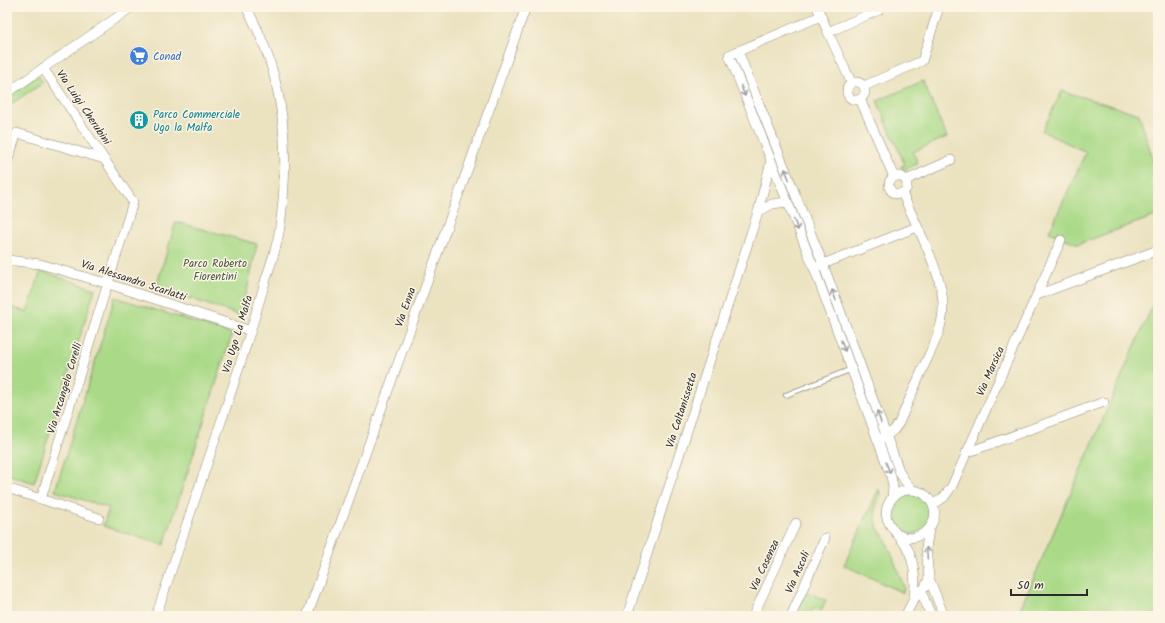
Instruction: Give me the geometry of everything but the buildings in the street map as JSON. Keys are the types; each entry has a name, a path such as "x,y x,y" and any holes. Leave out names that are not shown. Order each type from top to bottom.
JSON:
{"street":[{"path":"7,92 132,7"},
{"name":"Via Ugo La Malfa","path":"156,616 252,331 278,234 286,152 280,99 267,53 258,30 246,7"},
{"name":"Via Enna","path":"307,616 526,7"},
{"path":"817,7 852,82"},
{"path":"864,86 922,61 939,7"},
{"path":"828,32 879,10"},
{"path":"818,266 787,202 729,54 821,16"},
{"path":"738,51 856,367 902,477 913,490"},
{"name":"Via Luigi Cherubini","path":"43,68 133,202 108,284"},
{"path":"852,82 860,82 864,86 865,92 860,99 854,100 847,95 846,89 852,82"},
{"path":"860,99 894,177"},
{"name":"Via Luigi Cherubini","path":"7,162 17,133 104,159"},
{"path":"906,180 951,160"},
{"name":"Via Caltanissetta","path":"627,616 758,212 771,161"},
{"path":"900,176 906,180 908,186 902,194 896,194 890,189 889,183 894,177 900,176"},
{"path":"878,442 894,430 899,423 938,334 943,315 943,298 939,283 902,194"},
{"path":"758,212 772,204 787,202"},
{"path":"818,266 917,227"},
{"name":"Via Marsica","path":"933,505 944,497 950,490 1061,240"},
{"path":"1037,295 1158,250"},
{"name":"Via Alessandro Scarlatti","path":"7,260 40,264 108,284 252,331"},
{"name":"Via Arcangelo Corelli","path":"42,499 108,284"},
{"path":"856,367 878,442 891,476 893,487 892,498"},
{"path":"966,453 1104,402"},
{"path":"7,488 99,518"},
{"path":"897,534 905,538 914,538 922,535 929,529 935,514 933,505 925,495 913,490 905,490 897,493 888,505 886,513 887,521 891,529 897,534 910,553 915,572 916,585 914,599"},
{"name":"Via Cosenza","path":"753,616 796,523"},
{"path":"929,529 926,548 929,578 944,616"},
{"name":"Via Ascoli","path":"791,616 825,538"},
{"path":"905,616 914,599 925,587 929,578"},
{"path":"922,591 931,616"}],"lane":[{"path":"786,395 856,367"}],"green space":[{"path":"38,75 43,82 7,107 7,97"},
{"path":"923,81 947,137 913,152 918,164 903,170 901,166 905,165 877,101"},
{"path":"1062,91 1139,114 1158,176 1158,215 1078,244 1049,232 1086,152 1042,131"},
{"name":"Parco Roberto Fiorentini","path":"176,222 257,244 247,291 239,315 156,287"},
{"path":"41,271 95,289 34,483 7,474 7,306 27,312"},
{"path":"1158,293 1158,616 1017,616"},
{"path":"115,297 232,334 164,545 103,526 109,508 55,491"},
{"path":"879,489 880,495 875,510 877,527 887,542 904,587 903,593 844,565"},
{"path":"910,494 918,496 924,500 928,506 930,514 928,522 924,528 918,532 910,534 902,532 896,528 892,522 890,514 892,506 896,500 902,496"},
{"path":"805,591 826,600 821,611 813,608 810,616 795,616"}],"place":[{"name":"Conad","path":"139,56"},
{"name":"Parco Commerciale Ugo la Malfa","path":"139,120"}]}
